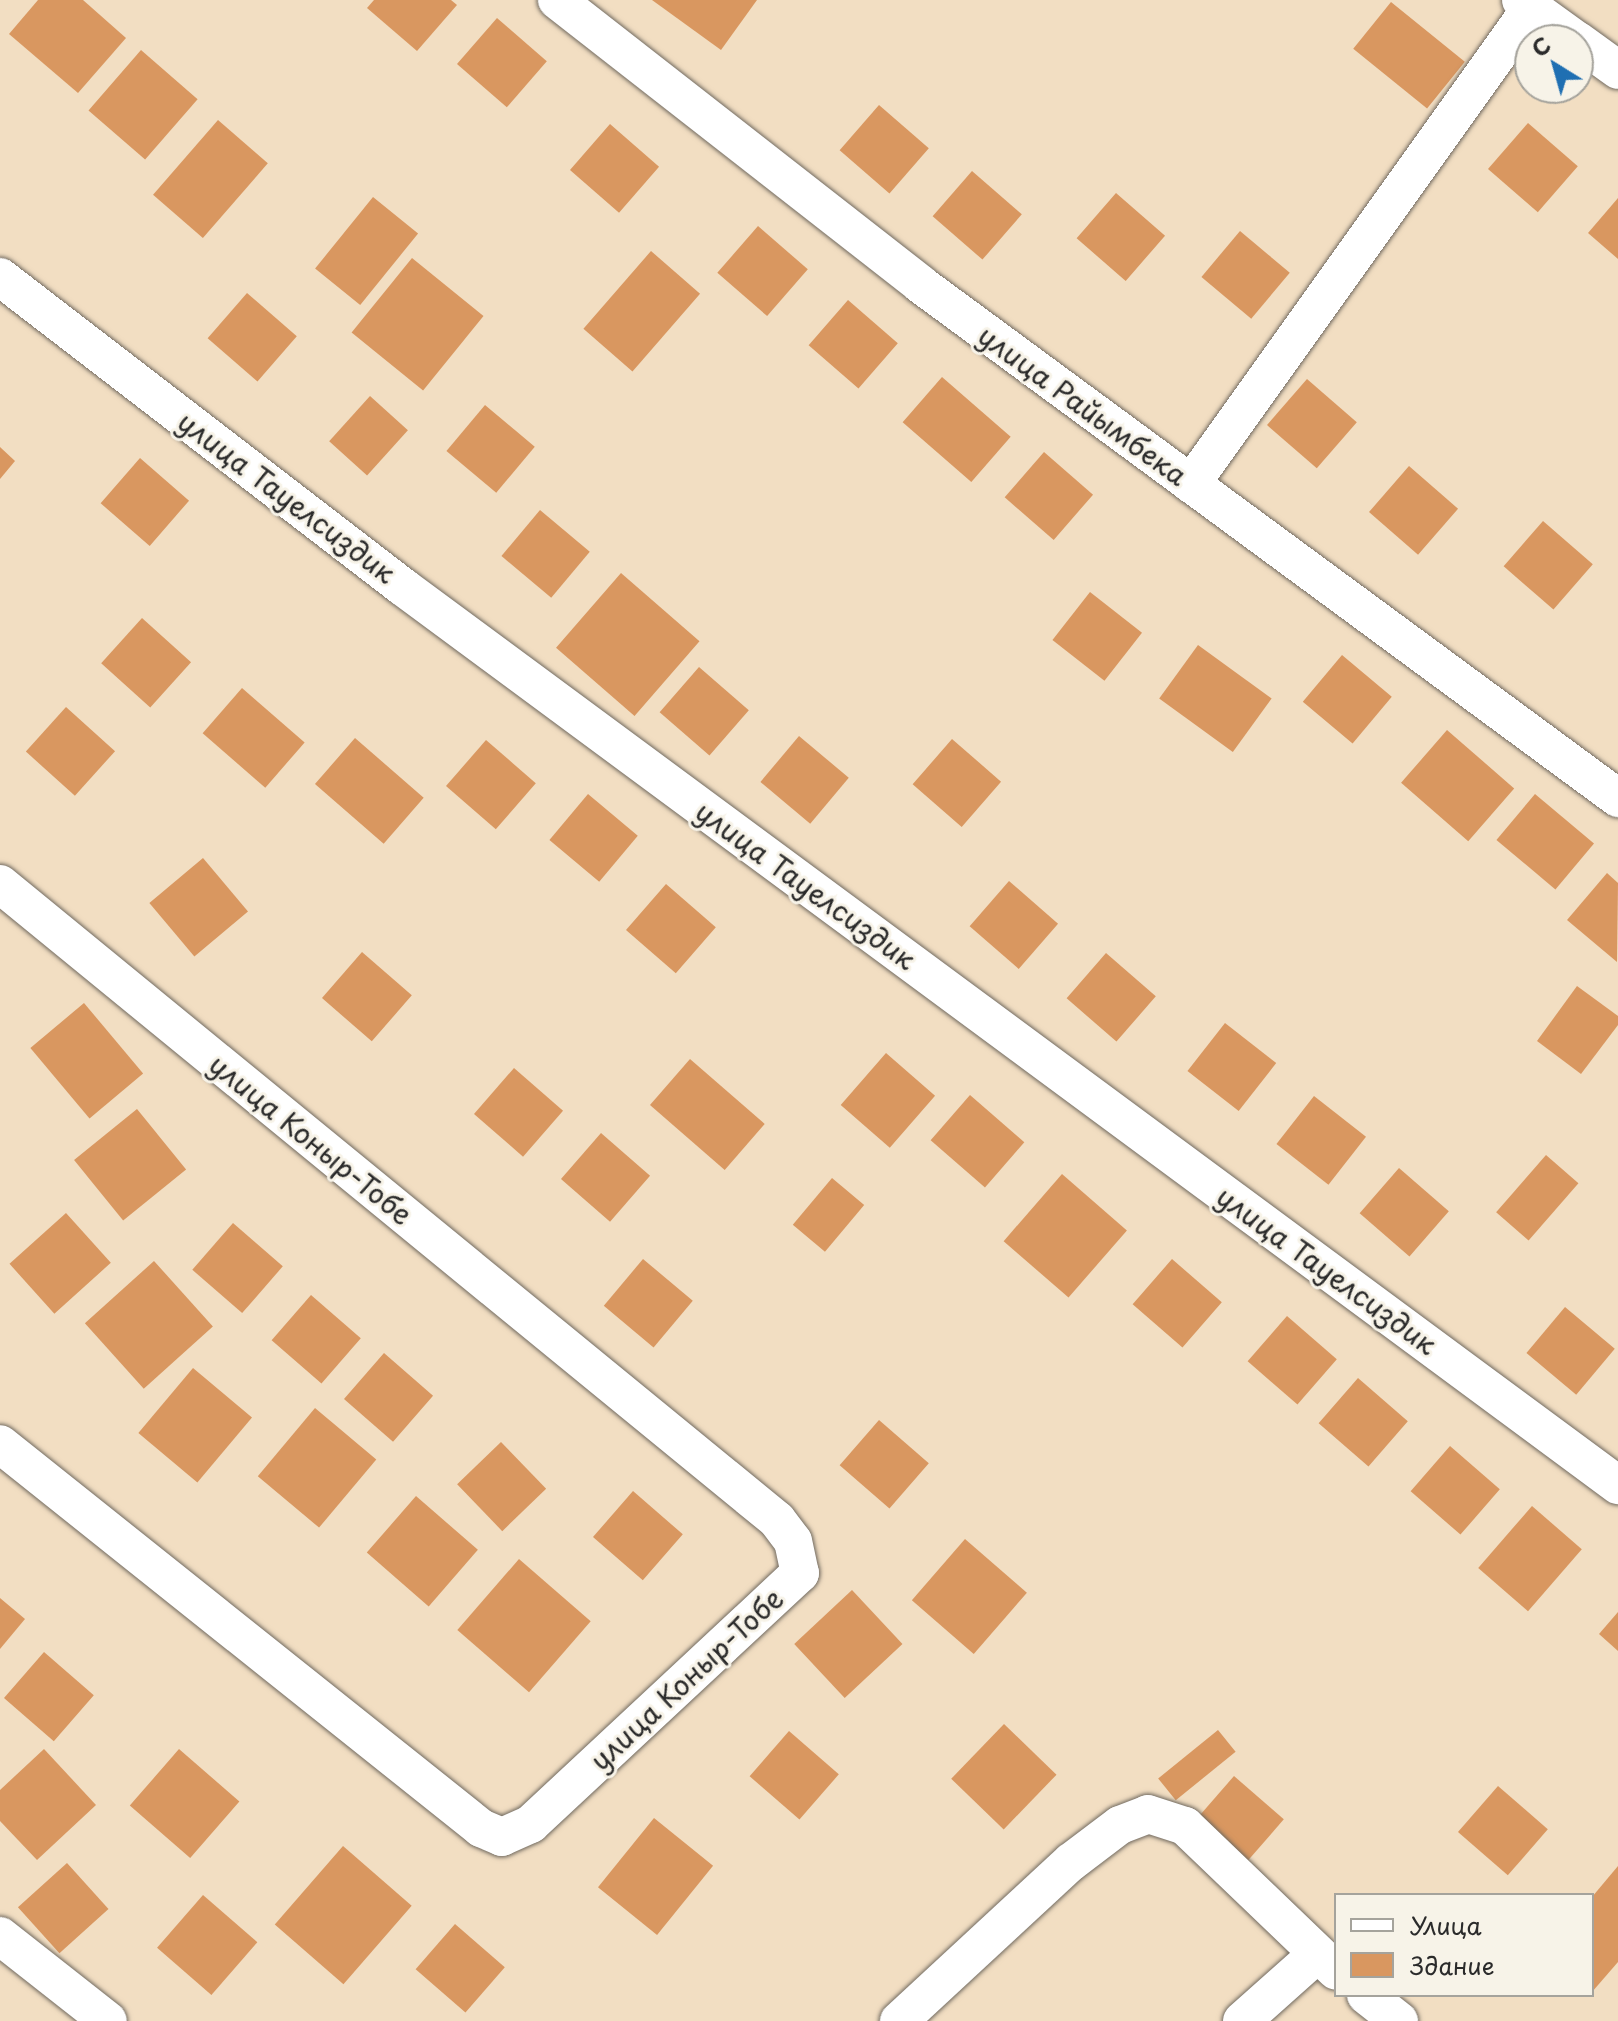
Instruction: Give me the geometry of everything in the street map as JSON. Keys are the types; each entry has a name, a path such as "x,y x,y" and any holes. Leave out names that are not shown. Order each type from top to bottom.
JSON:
{"street":[{"name":"улица Райымбека","path":"557,0 920,284 1618,798"},
{"path":"1191,484 1526,4 1554,24"},
{"path":"1594,53 1618,70"},
{"name":"улица Тауелсиздик","path":"0,277 403,587 1618,1485"},
{"name":"улица Коныр-Тобе","path":"0,884 777,1520 793,1541 800,1573 531,1824 502,1837 481,1828 0,1444"},
{"path":"899,2021 1071,1862 1120,1825 1148,1814 1185,1826 1326,1963 1242,2021"},
{"path":"0,1936 108,2021"},
{"path":"1369,1997 1399,2021"}],"building":[{"path":"38,0 83,0 126,38 78,93 9,34"},
{"path":"374,0 451,0 457,5 417,51 367,8"},
{"path":"652,0 757,0 721,50"},
{"path":"1391,2 1465,62 1427,108 1353,49"},
{"path":"497,18 547,61 507,107 457,64"},
{"path":"141,50 198,99 145,160 89,110"},
{"path":"879,105 929,148 889,194 840,150"},
{"path":"218,120 268,163 203,238 153,195"},
{"path":"1528,123 1578,166 1538,212 1488,169"},
{"path":"610,124 659,167 619,213 570,170"},
{"path":"972,171 1022,214 982,260 933,216"},
{"path":"1116,193 1165,236 1126,281 1077,238"},
{"path":"373,197 418,234 360,305 315,268"},
{"path":"1618,198 1618,259 1588,233"},
{"path":"758,226 808,269 767,316 717,273"},
{"path":"1240,231 1290,273 1251,319 1201,277"},
{"path":"651,251 700,294 632,371 583,329"},
{"path":"412,258 483,316 423,391 352,333"},
{"path":"247,293 297,336 257,382 208,338"},
{"path":"848,300 898,343 858,389 809,345"},
{"path":"942,377 1011,437 971,482 903,422"},
{"path":"1307,379 1357,422 1317,468 1267,425"},
{"path":"370,396 408,430 367,475 329,441"},
{"path":"485,405 535,447 496,493 446,451"},
{"path":"0,447 15,461 0,479"},
{"path":"1044,452 1093,495 1054,540 1005,497"},
{"path":"140,458 189,501 150,546 101,503"},
{"path":"1409,466 1458,509 1418,555 1369,512"},
{"path":"540,510 590,552 551,598 501,556"},
{"path":"1543,521 1593,564 1553,610 1504,566"},
{"path":"621,573 699,641 635,716 556,648"},
{"path":"1090,592 1142,633 1104,681 1052,640"},
{"path":"142,618 191,662 150,707 101,663"},
{"path":"1198,645 1272,698 1233,752 1159,698"},
{"path":"1342,655 1392,697 1353,744 1303,702"},
{"path":"699,667 749,710 709,756 660,712"},
{"path":"242,688 305,742 265,788 203,733"},
{"path":"66,707 115,751 75,796 26,752"},
{"path":"1447,730 1514,788 1468,841 1401,783"},
{"path":"799,736 849,778 810,824 760,782"},
{"path":"355,738 424,798 384,844 315,784"},
{"path":"952,739 1001,782 962,827 913,784"},
{"path":"486,740 536,783 496,829 446,786"},
{"path":"588,794 638,836 599,882 549,840"},
{"path":"1535,794 1594,843 1555,889 1496,840"},
{"path":"203,858 248,912 194,957 149,903"},
{"path":"1607,873 1618,883 1617,962 1567,920"},
{"path":"1009,881 1058,924 1019,969 970,926"},
{"path":"666,884 716,927 676,973 626,930"},
{"path":"362,952 412,995 372,1041 322,998"},
{"path":"1106,953 1156,996 1116,1042 1067,998"},
{"path":"1577,986 1618,1016 1618,1025 1581,1074 1537,1041"},
{"path":"84,1003 143,1073 90,1118 30,1048"},
{"path":"1225,1023 1276,1063 1239,1111 1187,1071"},
{"path":"886,1053 935,1096 890,1148 841,1105"},
{"path":"690,1059 765,1124 725,1170 650,1105"},
{"path":"514,1068 563,1111 523,1157 474,1114"},
{"path":"970,1095 1024,1142 985,1188 931,1140"},
{"path":"1314,1096 1366,1137 1328,1185 1276,1144"},
{"path":"137,1109 186,1170 123,1221 74,1160"},
{"path":"601,1133 650,1176 610,1222 561,1179"},
{"path":"1546,1155 1578,1183 1529,1241 1496,1212"},
{"path":"1399,1168 1449,1211 1409,1257 1360,1213"},
{"path":"1062,1174 1127,1230 1069,1298 1004,1241"},
{"path":"832,1178 864,1205 825,1252 793,1225"},
{"path":"66,1213 111,1263 54,1314 10,1264"},
{"path":"233,1223 283,1266 242,1313 192,1270"},
{"path":"643,1259 693,1301 654,1348 604,1306"},
{"path":"1172,1259 1222,1302 1182,1348 1133,1304"},
{"path":"154,1261 213,1326 144,1389 85,1323"},
{"path":"311,1295 361,1338 321,1384 272,1340"},
{"path":"1565,1307 1615,1349 1576,1395 1526,1353"},
{"path":"1287,1316 1337,1359 1297,1405 1248,1361"},
{"path":"384,1353 433,1396 393,1442 344,1399"},
{"path":"193,1368 252,1417 197,1483 138,1433"},
{"path":"1358,1378 1408,1421 1368,1467 1319,1423"},
{"path":"315,1408 376,1459 319,1528 258,1476"},
{"path":"879,1420 929,1463 889,1509 840,1465"},
{"path":"501,1442 546,1489 502,1531 457,1484"},
{"path":"1450,1446 1500,1489 1460,1535 1411,1491"},
{"path":"633,1491 683,1534 643,1580 593,1537"},
{"path":"416,1496 478,1550 429,1606 367,1553"},
{"path":"1532,1506 1582,1549 1528,1611 1478,1568"},
{"path":"965,1539 1027,1593 974,1654 912,1600"},
{"path":"519,1559 591,1621 529,1692 457,1630"},
{"path":"852,1590 902,1644 845,1698 794,1644"},
{"path":"0,1598 25,1619 0,1649"},
{"path":"1618,1612 1618,1651 1599,1634"},
{"path":"44,1652 94,1695 54,1741 4,1698"},
{"path":"1004,1724 1057,1775 1004,1829 951,1779"},
{"path":"1218,1730 1236,1752 1176,1800 1158,1778"},
{"path":"789,1731 839,1774 799,1820 750,1776"},
{"path":"44,1749 96,1805 37,1860 0,1821 0,1790"},
{"path":"179,1749 239,1801 190,1858 130,1806"},
{"path":"1234,1776 1284,1819 1244,1865 1194,1822"},
{"path":"1498,1786 1548,1829 1508,1875 1458,1832"},
{"path":"654,1818 713,1866 657,1935 598,1887"},
{"path":"343,1846 412,1906 343,1984 275,1924"},
{"path":"67,1863 108,1909 59,1953 18,1907"},
{"path":"1618,1866 1618,1962 1594,1990 1594,1895"},
{"path":"203,1895 257,1942 211,1995 157,1948"},
{"path":"455,1924 505,1967 465,2013 416,1969"}]}
